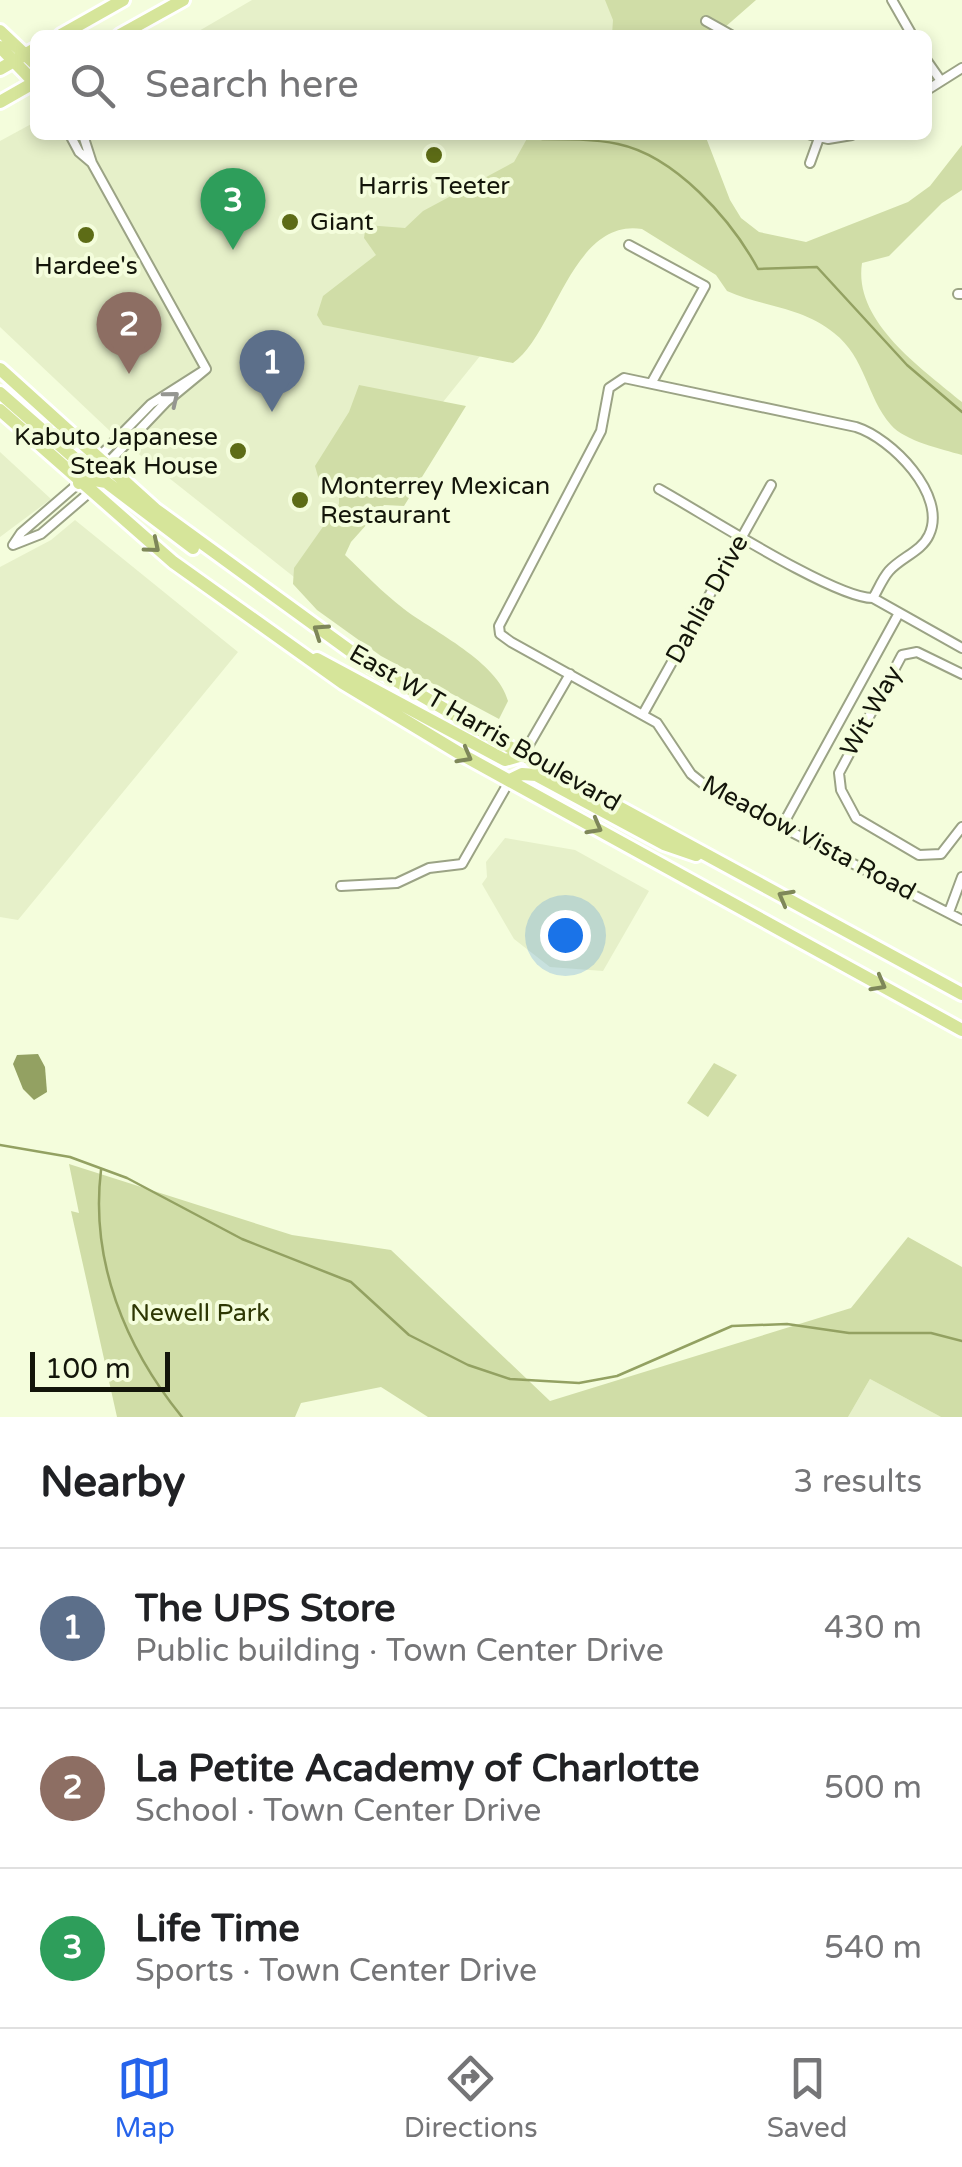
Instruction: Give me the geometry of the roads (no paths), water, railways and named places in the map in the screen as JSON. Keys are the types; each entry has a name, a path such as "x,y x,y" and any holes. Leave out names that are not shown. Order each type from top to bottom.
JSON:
{"main road":[{"path":"71,30 122,0"},
{"path":"129,30 183,0"},
{"path":"0,31 28,57"},
{"path":"0,47 28,57"},
{"path":"0,69 28,57"},
{"path":"0,102 30,86"},
{"name":"East W T Harris Boulevard","path":"0,370 100,463 223,561 357,657 522,755 962,994"},
{"path":"0,392 80,463 100,463"},
{"name":"East W T Harris Boulevard","path":"0,410 173,562 288,646 402,720 962,1030"},
{"path":"84,487 89,479 106,482 188,545 223,561"},
{"path":"288,646 338,668 502,759 522,755"},
{"path":"510,780 522,774 536,775 664,844 730,867"}],"street":[{"path":"892,0 909,30"},
{"path":"706,21 722,30"},
{"path":"932,67 941,80"},
{"path":"932,86 962,68"},
{"path":"73,140 92,163"},
{"path":"85,140 92,163 206,368 100,463"},
{"path":"810,163 814,140"},
{"path":"628,245 705,286 652,382"},
{"name":"Meadow Vista Road","path":"873,598 888,572 929,536 932,521 926,490 887,446 856,427 624,378 609,388 601,431 502,614 500,634 664,728 701,784 962,920"},
{"name":"Dahlia Drive","path":"644,714 771,485"},
{"path":"12,546 84,487"},
{"path":"2,551 41,534 84,487"},
{"path":"659,489 794,566 856,596 873,598 962,648"},
{"path":"781,828 898,613"},
{"name":"Wit Way","path":"962,674 917,652 902,655 839,772 841,790 856,818 919,855 941,854 962,827"},
{"path":"522,755 570,674"},
{"path":"342,886 397,883 429,868 462,864 510,780"},
{"path":"948,912 960,893 956,886 962,877"}],"waterway":[{"path":"590,140 639,151 680,176 733,230 758,269 817,267 907,365 962,412"},
{"path":"0,1145 70,1157 127,1178 242,1239 351,1282 409,1335 468,1365 510,1379 579,1383 617,1376 732,1326 787,1324 849,1333 931,1333 962,1341"},
{"path":"101,1170 101,1237 116,1301 144,1362 182,1417"}],"place":[{"name":"Harris Teeter","path":"434,155"},
{"name":"Giant","path":"290,222"},
{"name":"Hardee's","path":"86,235"},
{"name":"Life Time","path":"233,250"},
{"name":"La Petite Academy of Charlotte","path":"129,374"},
{"name":"The UPS Store","path":"272,412"},
{"name":"Kabuto Japanese Steak House","path":"238,451"},
{"name":"Monterrey Mexican Restaurant","path":"300,500"}],"park label":[{"name":"Newell Park","path":"200,1313"}]}
